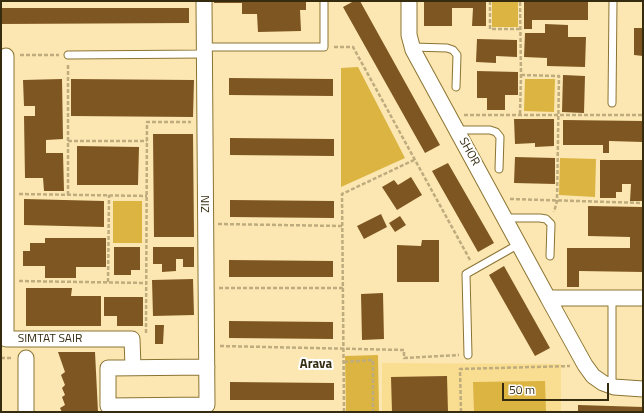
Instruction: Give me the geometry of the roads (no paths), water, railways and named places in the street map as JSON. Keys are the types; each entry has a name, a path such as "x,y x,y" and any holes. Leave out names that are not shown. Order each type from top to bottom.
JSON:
{"street":[{"name":"SHOR","path":"409,1 409,31 412,47 585,365 593,376 603,383 625,389 643,390"},
{"name":"ZIN","path":"133,368 108,368 108,406 207,405 204,2"},
{"name":"SIMTAT SAIR","path":"6,56 6,339 132,338 133,368"},
{"path":"548,298 643,298"},
{"path":"26,358 26,412"},
{"path":"133,368 207,367"}],"lane":[{"path":"68,55 324,47 324,1"},
{"path":"612,103 613,1"},
{"path":"412,47 447,48 452,50 457,55 456,87"},
{"path":"456,130 490,130 496,132 500,137 499,169"},
{"path":"504,218 546,219 551,224 550,256"},
{"path":"468,355 466,274 519,244"},
{"path":"612,298 612,386"}],"district":[{"name":"Arava","path":"316,365"}]}
